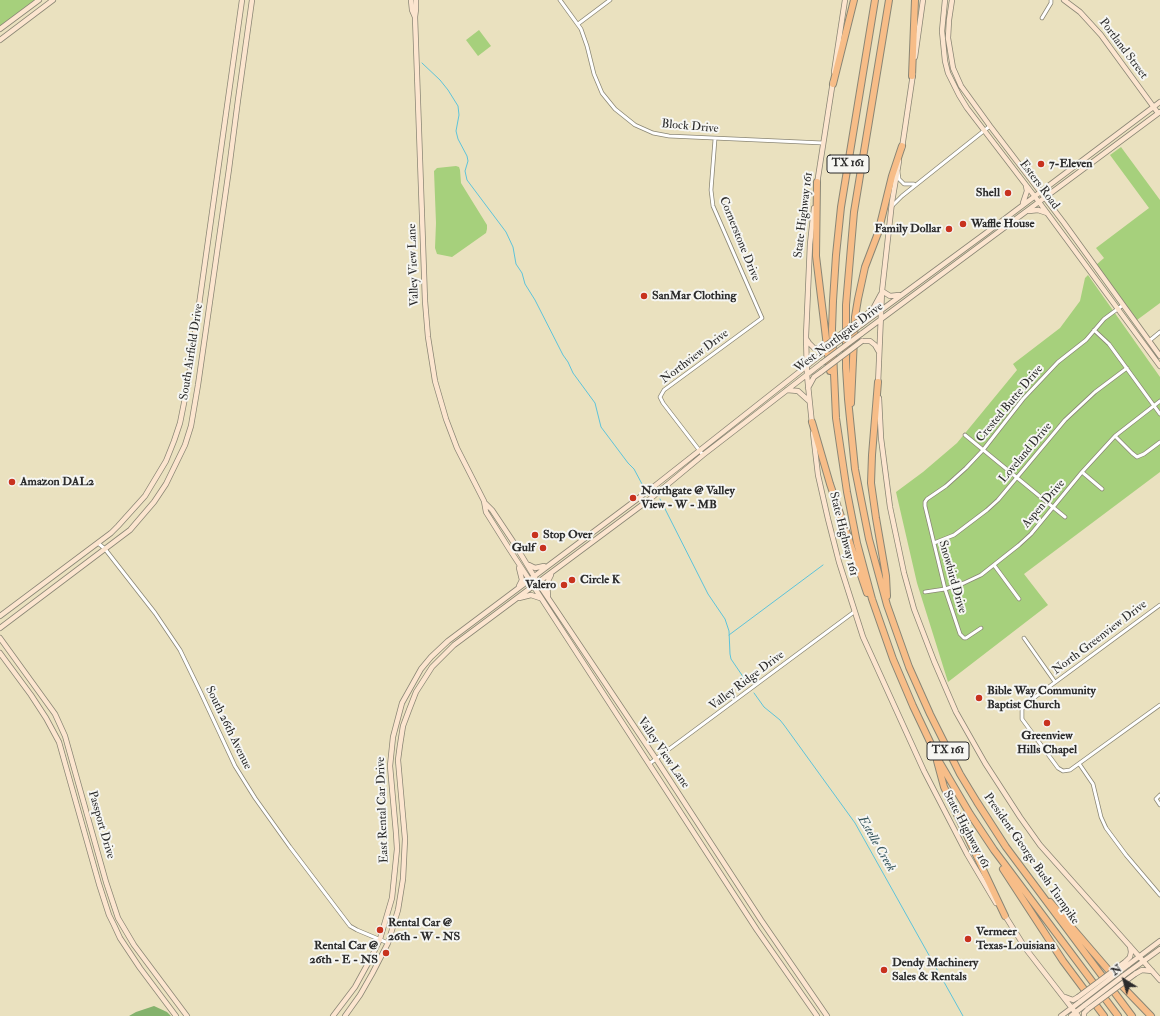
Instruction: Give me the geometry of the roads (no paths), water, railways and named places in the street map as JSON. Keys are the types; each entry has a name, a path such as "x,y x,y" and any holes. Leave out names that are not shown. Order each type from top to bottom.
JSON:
{"highway":[{"path":"833,84 854,0"},
{"name":"President George Bush Turnpike","path":"875,0 841,207 836,249 832,329 835,398 839,442 852,520 861,560 878,618 902,682 934,751 988,841 1118,1016"},
{"name":"President George Bush Turnpike","path":"889,0 856,200 851,242 846,324 846,368 850,422 856,469 866,524 887,605 909,667 950,755 987,819 1032,883 1132,1016"},
{"path":"912,76 914,0"},
{"path":"850,422 855,317 858,299 865,268 878,233 892,176 902,146"},
{"path":"817,182 816,256 829,364 835,398"},
{"path":"878,382 871,483 886,576 887,605"},
{"path":"812,422 862,581 878,618"},
{"path":"934,751 944,787 1005,916"},
{"path":"988,841 1006,874 1063,961 1104,1016"},
{"path":"1032,883 1057,909 1090,949 1151,1016"}],"main road":[{"path":"0,29 39,0"},
{"path":"0,40 53,0"},
{"name":"South Airfield Drive","path":"0,616 98,543 118,526 146,496 166,461 180,423 192,354 242,0"},
{"name":"South Airfield Drive","path":"0,628 130,530 154,502 166,484 185,445 191,426 202,356 252,0"},
{"name":"Valley View Lane","path":"411,0 412,10 415,17"},
{"name":"Valley View Lane","path":"416,0 415,17 425,301 430,357 446,419 467,470 484,502 486,512 649,764 793,983 817,1016"},
{"name":"State Highway 161","path":"845,0 817,182 810,244 806,336 806,375 809,401 818,474 827,515 854,612 874,663 927,778 984,883 1026,949 1077,1014"},
{"path":"924,0 892,208 880,320 878,382 882,438 892,520 912,600 939,673 956,712 971,740 1020,818 1054,861 1160,980"},
{"name":"Esters Road","path":"945,0 942,32 945,61 948,73 966,108 1025,182 1037,194"},
{"name":"Esters Road","path":"952,0 948,38 950,59 956,77 1037,194 1123,304 1160,366"},
{"name":"Portland Street","path":"1064,0 1080,12 1101,35 1159,113"},
{"path":"13,20 18,26"},
{"path":"945,61 950,59"},
{"name":"West Northgate Drive","path":"534,576 615,516 821,354 986,234 1160,102"},
{"name":"West Northgate Drive","path":"533,586 670,483 703,455 806,375 1159,113"},
{"path":"1097,150 1103,154"},
{"path":"1022,206 1027,191 1025,182"},
{"name":"Esters Road","path":"1042,200 1048,214 1118,308 1146,343 1160,356"},
{"path":"1027,211 1038,210 1048,214"},
{"path":"986,234 990,238"},
{"path":"806,336 809,344 814,348 822,348 874,307 882,291"},
{"path":"882,291 890,296 904,293"},
{"path":"808,388 814,377 862,341 870,341 875,345 879,352"},
{"path":"192,354 202,356"},
{"path":"787,390 798,391 809,401"},
{"name":"Valley View Lane","path":"484,502 492,510 538,583 656,759 733,878 800,979 827,1016"},
{"path":"615,516 619,522"},
{"path":"528,565 539,568 556,560"},
{"path":"517,561 522,577 518,588"},
{"path":"548,598 547,583 552,573"},
{"name":"East Rental Car Drive","path":"333,1016 355,987 380,939 392,898 397,849 390,766 392,737 402,703 421,669 437,651 534,576"},
{"name":"East Rental Car Drive","path":"345,1016 360,995 388,943 398,910 404,879 405,839 398,760 403,726 416,692 432,667 454,645 533,586"},
{"path":"516,599 530,594 542,599"},
{"name":"Passport Drive","path":"0,638 55,714 67,739 106,882 118,918 138,950 186,1016"},
{"path":"437,651 442,656"},
{"name":"Passport Drive","path":"0,653 32,695 46,718 61,748 99,884 109,915 120,938 140,968 176,1016"},
{"path":"32,695 38,690"},
{"path":"394,809 402,808"},
{"path":"727,882 733,878"},
{"path":"1061,1016 1072,1008 1080,999 1160,941"},
{"path":"1127,964 1131,952 1130,945"},
{"path":"1071,1016 1077,1014 1133,972 1144,961 1160,949"},
{"path":"1133,972 1142,970 1152,971"},
{"path":"793,983 800,979"},
{"path":"1063,996 1073,1000 1080,999"},
{"path":"1084,1016 1086,1007"}],"street":[{"name":"Block Drive","path":"560,0 578,24 584,36 594,74 602,93 621,115 635,125 653,133 669,136 823,143"},
{"path":"578,24 610,0"},
{"path":"1042,18 1051,3 1051,0"},
{"path":"892,208 902,196 916,184 990,126"},
{"name":"Cornerstone Drive","path":"715,139 711,190 713,206 762,318"},
{"path":"898,168 899,179 904,184 916,184"},
{"name":"Crested Butte Drive","path":"927,499 946,486 966,468 983,450 1023,399 1058,362 1086,340 1104,319 1123,304"},
{"name":"Northview Drive","path":"703,455 660,397 664,390 762,318"},
{"path":"1094,330 1109,344 1160,414"},
{"path":"1146,343 1160,332"},
{"name":"Loveland Drive","path":"934,543 947,539 973,521 998,500 1065,420 1095,392 1127,368"},
{"name":"Aspen Drive","path":"925,592 945,589 964,583 980,575 994,565 1031,534 1082,472 1115,436 1160,401"},
{"path":"965,435 1065,517"},
{"path":"1115,436 1137,457 1144,454 1160,442"},
{"path":"1082,472 1102,489"},
{"name":"Snowbird Drive","path":"927,499 925,506 945,589 960,634 964,638 968,638 981,628"},
{"name":"South 26th Avenue","path":"98,543 105,549 155,613 180,650 235,766 255,798 290,847 348,924 357,930 388,943"},
{"path":"994,565 1019,599"},
{"name":"North Greenview Drive","path":"1080,765 1070,770 1063,771 1058,768 1022,719 1022,709 1027,703 1160,604"},
{"name":"Valley Ridge Drive","path":"649,764 854,612"},
{"path":"1024,638 1056,682"},
{"path":"1160,705 1080,765 1093,784 1101,817 1106,828 1126,855 1160,895"},
{"path":"1160,795 1156,799 1160,805"}],"waterway":[{"path":"422,63 440,80 458,106 459,115 456,131 458,139 467,156 468,161 465,171 467,180 506,232 513,247 516,264 522,273 525,284 535,300 573,373 595,403 601,427 634,469 642,484"},
{"path":"660,499 708,594 725,619 729,631 731,659 748,684"},
{"path":"729,635 823,565"},
{"name":"Estelle Creek","path":"754,693 764,707 784,725 855,823 963,1016"}],"place":[{"name":"7-Eleven","path":"1041,164"},
{"name":"Shell","path":"1008,193"},
{"name":"Waffle House","path":"963,224"},
{"name":"Family Dollar","path":"949,229"},
{"name":"SanMar Clothing","path":"644,296"},
{"name":"Amazon DAL2","path":"12,482"},
{"name":"Northgate @ Valley View - W - MB","path":"633,498"},
{"name":"Stop Over","path":"535,535"},
{"name":"Gulf","path":"543,548"},
{"name":"Circle K","path":"572,580"},
{"name":"Valero","path":"564,585"},
{"name":"Bible Way Community Baptist Church","path":"979,698"},
{"name":"Greenview Hills Chapel","path":"1047,723"},
{"name":"Rental Car @ 26th - W - NS","path":"380,930"},
{"name":"Vermeer Texas-Louisiana","path":"968,939"},
{"name":"Rental Car @ 26th - E - NS","path":"386,953"},
{"name":"Dendy Machinery Sales & Rentals","path":"884,970"}]}
